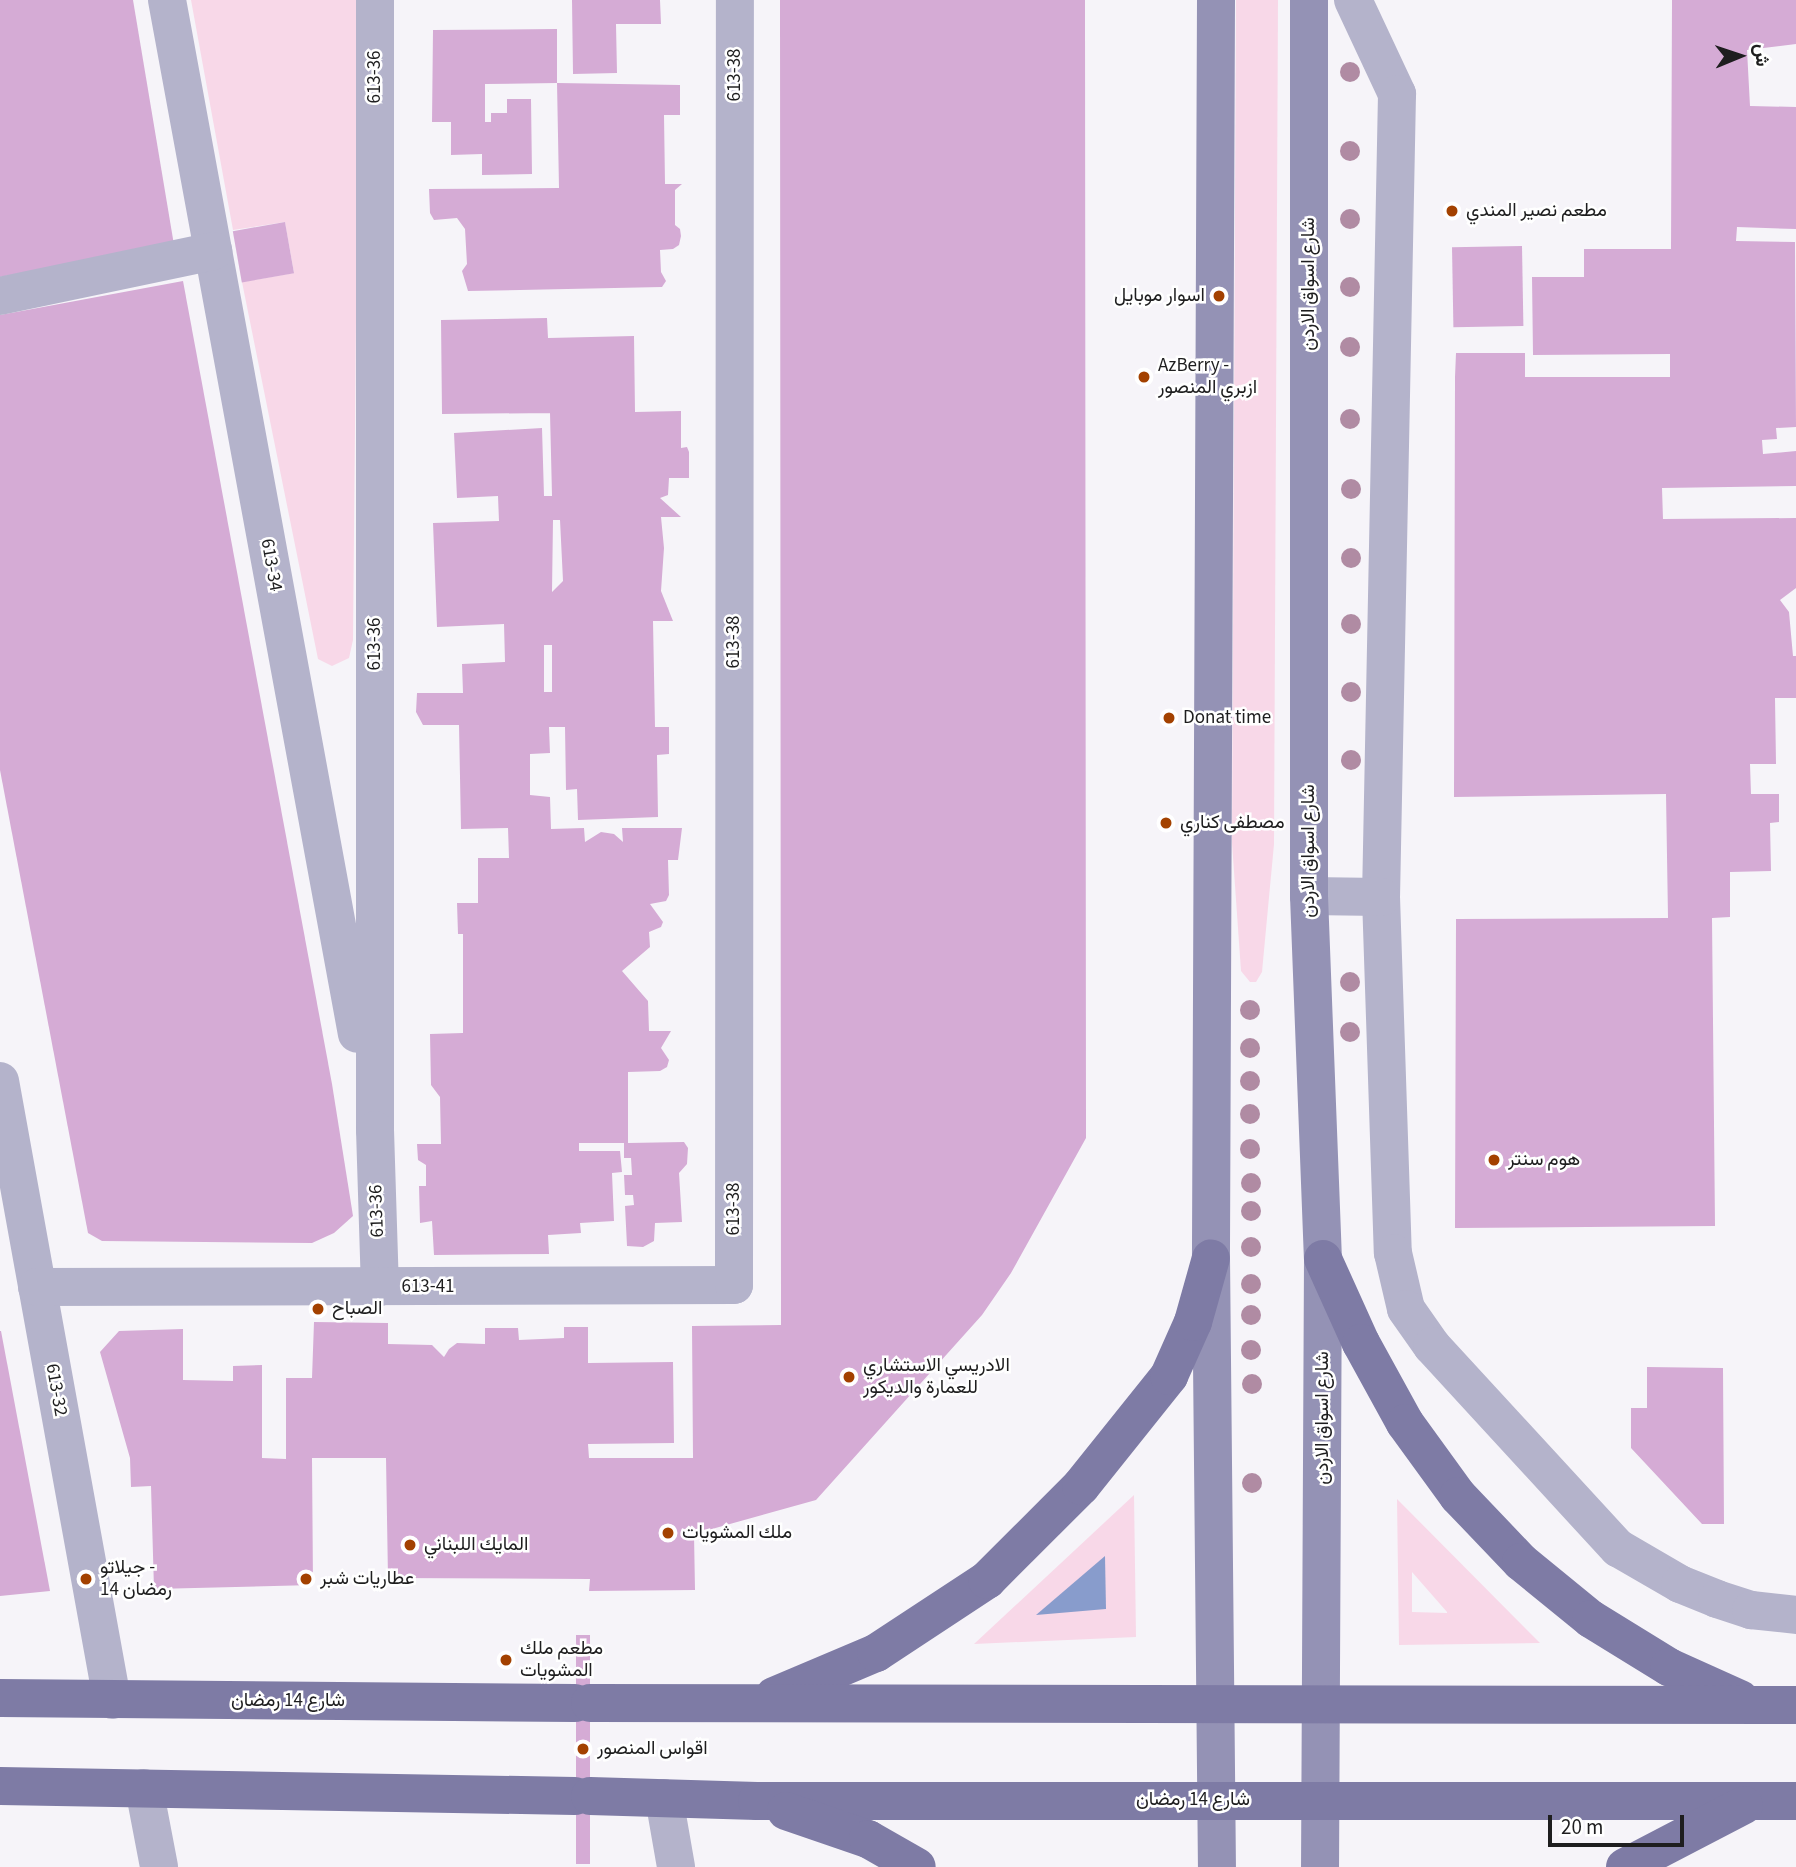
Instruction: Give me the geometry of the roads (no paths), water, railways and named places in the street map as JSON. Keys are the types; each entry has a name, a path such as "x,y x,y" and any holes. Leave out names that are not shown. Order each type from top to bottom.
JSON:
{"main road":[{"path":"1216,0 1211,1258 1217,1867"},
{"name":"شارع اسواق الاردن","path":"1309,0 1309,896 1323,1259 1320,1867"},
{"path":"757,1703 876,1653 987,1580 1081,1486 1169,1376 1193,1322 1211,1258"},
{"path":"1323,1259 1361,1343 1405,1423 1458,1496 1503,1544 1591,1619 1669,1667 1751,1704"},
{"name":"شارع 14 رمضان","path":"0,1698 583,1703 1217,1701 1796,1704"},
{"name":"شارع 14 رمضان","path":"0,1786 757,1801 1796,1801"},
{"path":"757,1801 868,1839 917,1867"},
{"path":"1625,1867 1638,1857 1752,1801"}],"street":[{"name":"613-34","path":"167,0 375,1130"},
{"name":"613-36","path":"376,0 375,1130 380,1287"},
{"name":"613-38","path":"734,1285 735,0"},
{"path":"1353,0 1396,94 1381,897 1393,1253 1406,1310 1432,1346 1618,1548 1670,1578 1717,1599 1751,1609 1796,1615"},
{"path":"0,296 213,251"},
{"path":"1309,896 1381,897"},
{"name":"613-32","path":"0,1081 113,1700"},
{"name":"613-41","path":"37,1287 734,1285"},
{"path":"144,1788 159,1867"},
{"path":"664,1798 676,1867"}],"water":[{"path":"1105,1556 1106,1609 1036,1615"}],"place":[{"name":"مطعم نصير المندي","path":"1452,211"},
{"name":"اسوار موبايل","path":"1219,296"},
{"name":"AzBerry - ازبري المنصور","path":"1144,377"},
{"name":"Donat time","path":"1169,718"},
{"name":"مصطفى كناري","path":"1166,823"},
{"name":"هوم سنتر","path":"1494,1160"},
{"name":"الصباح","path":"318,1309"},
{"name":"الادريسي الاستشاري للعمارة والديكور","path":"849,1377"},
{"name":"ملك المشويات","path":"668,1533"},
{"name":"المايك اللبناني","path":"410,1545"},
{"name":"جيلاتو - 14 رمضان","path":"86,1579"},
{"name":"عطاريات شبر","path":"306,1579"},
{"name":"مطعم ملك المشويات","path":"506,1660"},
{"name":"اقواس المنصور","path":"583,1749"}]}
